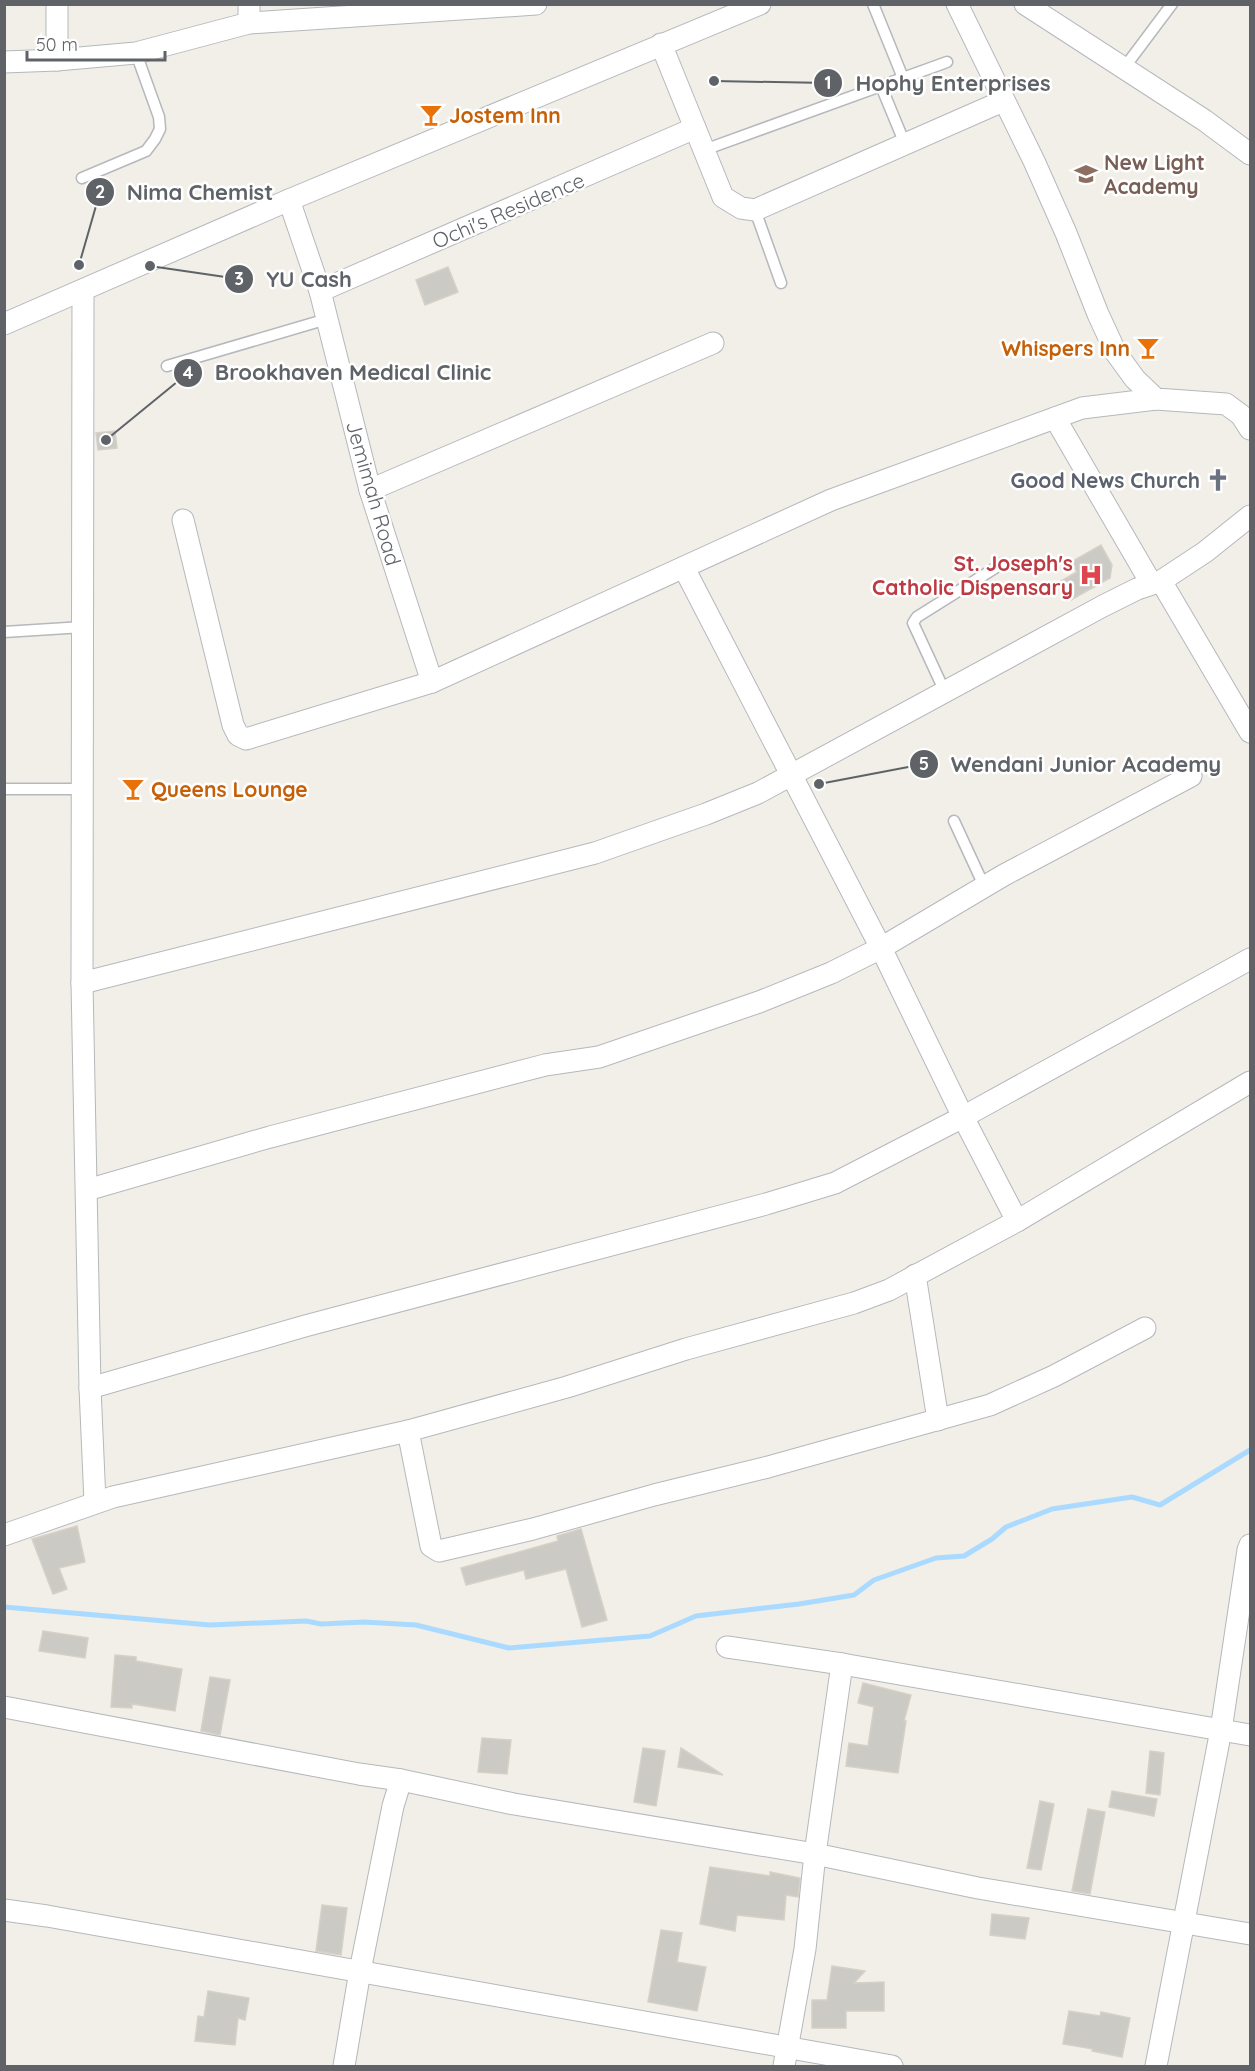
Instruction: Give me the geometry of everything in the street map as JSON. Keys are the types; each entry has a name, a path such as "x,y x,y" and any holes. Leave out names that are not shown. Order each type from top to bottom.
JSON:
{"street":[{"path":"57,4 57,60"},
{"path":"4,62 136,53 249,14 536,4"},
{"path":"957,4 1066,233 1116,353 1135,379 1156,399"},
{"path":"1025,4 1204,120 1251,154"},
{"path":"4,324 289,200 756,5"},
{"path":"661,44 723,197 741,208 755,210 1004,101"},
{"name":"Ochi's Residence","path":"320,291 695,128"},
{"name":"Jemimah Road","path":"289,200 320,291 370,490 432,682"},
{"path":"83,291 82,983 90,1388 95,1502"},
{"path":"370,490 713,343"},
{"path":"183,520 233,725 238,735 246,739 432,682 831,500 1083,408 1156,399 1226,404 1241,415 1251,429"},
{"path":"1055,417 1251,732"},
{"path":"82,983 595,853 706,814 758,793 944,690 1103,606 1156,582 1205,552 1251,516"},
{"path":"684,568 881,948 963,1117 1017,1221"},
{"path":"87,1190 270,1137 545,1065 599,1057 759,1002 831,973 881,948 985,888 1191,776"},
{"path":"90,1388 305,1326 809,1192 836,1182 963,1117 1251,960"},
{"path":"4,1535 95,1502 408,1431 567,1387 696,1346 854,1303 888,1290 1017,1221 1251,1083"},
{"path":"915,1275 938,1420"},
{"path":"408,1431 431,1546 439,1551 532,1529 990,1405 1054,1376 1145,1328"},
{"path":"1156,2067 1221,1730 1248,1550 1251,1545"},
{"path":"728,1647 842,1664 1251,1735"},
{"path":"786,2057 805,1949 842,1664"},
{"path":"4,1707 400,1780 514,1804 816,1854 978,1888 1251,1934"},
{"path":"344,2067 360,1971 400,1780"},
{"path":"4,1910 360,1971 786,2057 892,2067"}],"lane":[{"path":"873,4 903,78"},
{"path":"1124,68 1172,4"},
{"path":"82,178 146,151 160,129 159,117 136,53"},
{"path":"704,150 947,62"},
{"path":"881,86 905,144"},
{"path":"755,210 781,283"},
{"path":"167,366 327,319"},
{"path":"944,690 914,630 913,623 917,617 1003,563"},
{"path":"4,632 83,627"},
{"path":"4,789 83,789"},
{"path":"954,821 985,888"}],"building":[{"path":"448,267 458,292 425,305 416,280"},
{"path":"115,431 117,448 98,450 96,433"},
{"name":"St. Joseph's Catholic Dispensary","path":"1101,545 1112,565 1110,578 1071,600 1061,581 1077,572 1071,562"},
{"path":"77,1526 85,1562 59,1568 67,1589 53,1594 32,1539"},
{"path":"581,1529 607,1620 582,1627 566,1569 526,1579 524,1570 466,1585 461,1568 558,1541 557,1536"},
{"path":"43,1631 88,1638 85,1658 39,1651"},
{"path":"115,1655 136,1657 136,1661 182,1669 175,1711 132,1704 132,1708 111,1707"},
{"path":"210,1677 230,1680 220,1735 201,1731"},
{"path":"863,1683 911,1695 904,1721 906,1721 898,1773 846,1766 849,1743 868,1746 874,1707 858,1703"},
{"path":"482,1738 511,1740 507,1774 478,1772"},
{"path":"643,1748 665,1751 656,1806 634,1802"},
{"path":"681,1748 723,1775 678,1767"},
{"path":"1150,1751 1164,1753 1160,1795 1146,1793"},
{"path":"1112,1791 1157,1799 1154,1816 1109,1807"},
{"path":"1040,1801 1054,1804 1041,1870 1027,1868"},
{"path":"1088,1809 1105,1812 1090,1894 1072,1891"},
{"path":"710,1867 770,1876 770,1872 800,1878 798,1897 786,1895 784,1920 737,1915 735,1931 700,1924"},
{"path":"322,1905 347,1908 341,1955 316,1951"},
{"path":"992,1914 1029,1918 1025,1939 990,1935"},
{"path":"661,1930 682,1933 677,1962 706,1967 697,2011 648,2002"},
{"path":"832,1966 865,1971 854,1983 884,1982 884,2011 846,2011 846,2028 812,2028 812,2000 827,2000"},
{"path":"208,1991 249,1998 245,2020 238,2018 235,2045 195,2041 198,2016 204,2017"},
{"path":"1069,2011 1100,2016 1101,2012 1130,2018 1122,2057 1063,2044"}],"waterway":[{"path":"4,1607 210,1625 306,1621 321,1624 364,1622 416,1625 509,1648 650,1636 696,1616 854,1595 874,1580 936,1558 964,1556 992,1539 1006,1527 1052,1509 1132,1497 1160,1505 1250,1450"}],"place":[{"name":"Hophy Enterprises","path":"714,81"},
{"name":"Jostem Inn","path":"431,115"},
{"name":"New Light Academy","path":"1086,174"},
{"name":"Nima Chemist","path":"79,265"},
{"name":"YU Cash","path":"150,266"},
{"name":"Whispers Inn","path":"1148,348"},
{"name":"Brookhaven Medical Clinic","path":"106,440"},
{"name":"Good News Church","path":"1218,480"},
{"name":"St. Joseph's Catholic Dispensary","path":"1091,575"},
{"name":"Wendani Junior Academy","path":"819,784"},
{"name":"Queens Lounge","path":"133,789"}]}
